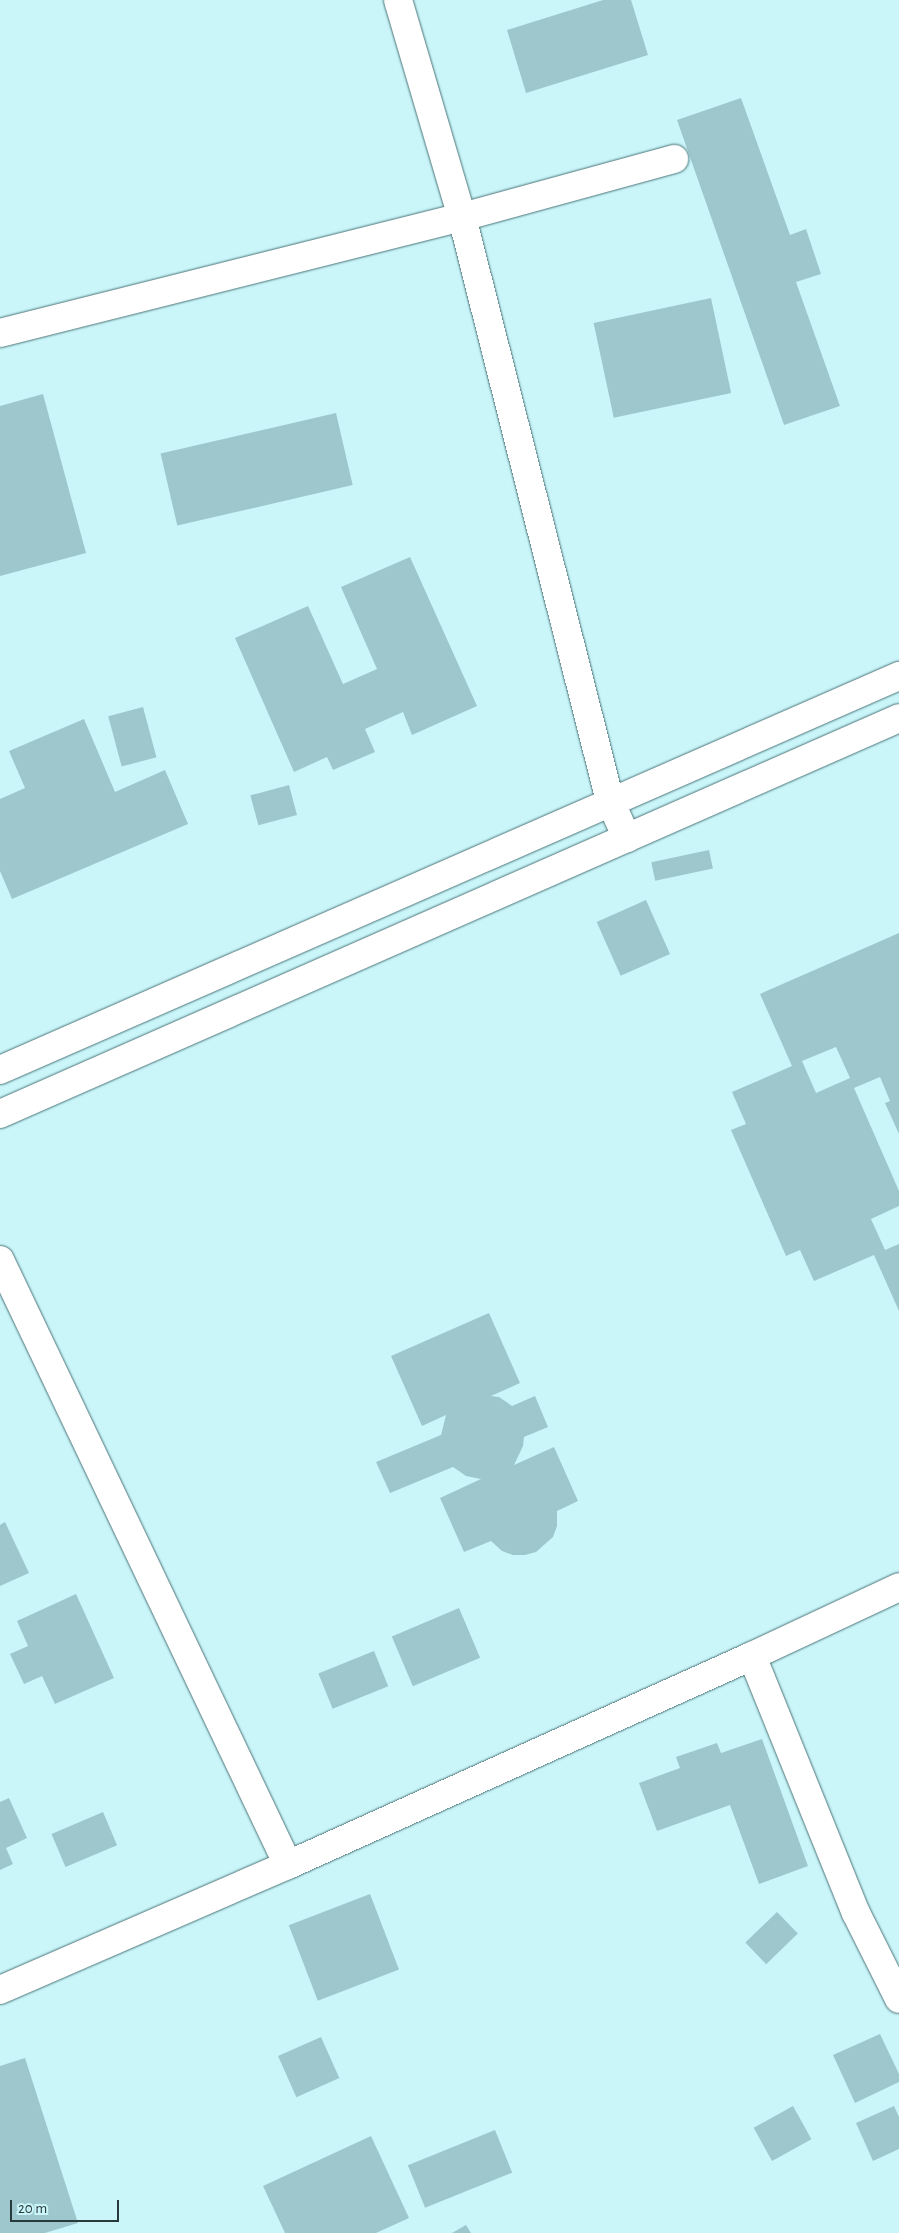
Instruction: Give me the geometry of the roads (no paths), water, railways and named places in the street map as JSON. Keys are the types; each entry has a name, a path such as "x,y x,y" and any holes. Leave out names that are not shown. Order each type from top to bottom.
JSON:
{"street":[{"path":"398,0 462,217 610,801 628,838"},
{"path":"0,333 462,217 674,159"},
{"path":"0,1070 610,801 899,676"},
{"path":"0,1114 899,718"},
{"path":"0,1260 288,1865"},
{"path":"0,1990 288,1865 752,1656 899,1587"},
{"path":"752,1656 856,1913 899,1999"}]}
